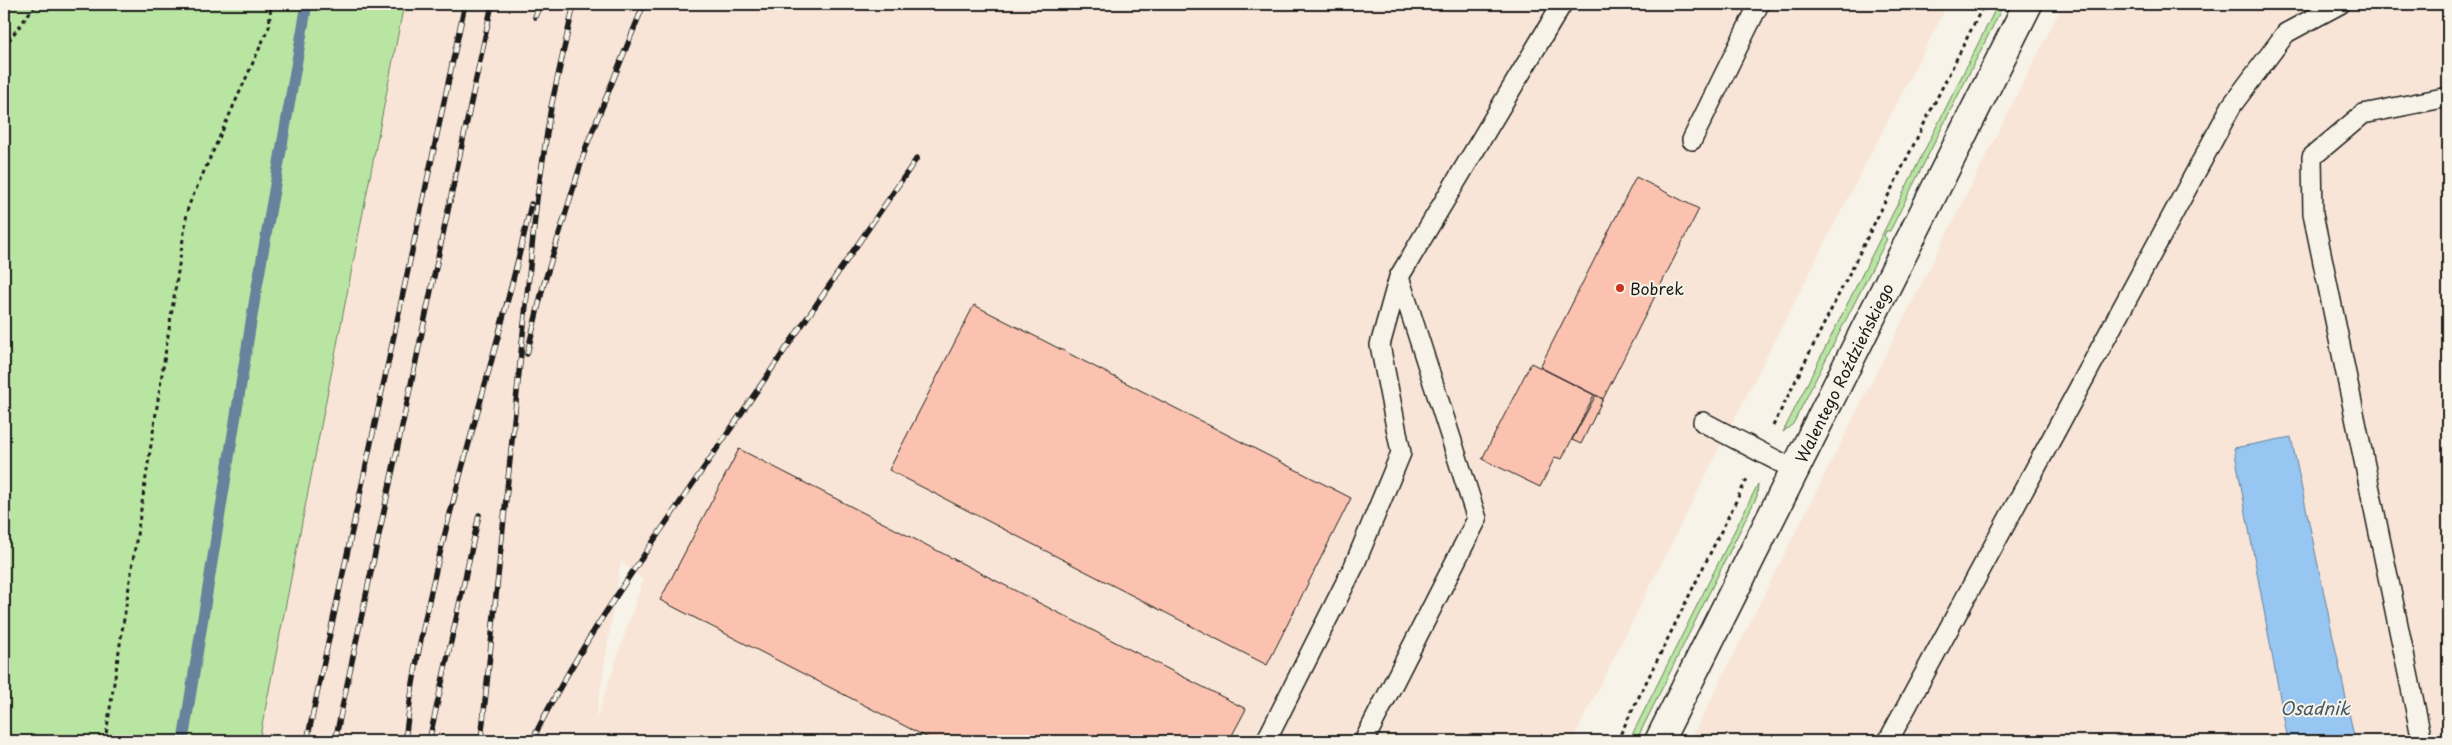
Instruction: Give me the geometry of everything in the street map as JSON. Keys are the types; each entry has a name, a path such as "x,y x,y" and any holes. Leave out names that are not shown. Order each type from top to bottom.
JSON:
{"street":[{"name":"Walentego Roździeńskiego","path":"1659,741 2028,4"}],"lane":[{"path":"1266,741 1354,566 1401,453 1380,345 1399,277 1562,4"},
{"path":"1692,140 1758,4"},
{"path":"1888,741 2232,104 2286,33 2340,4"},
{"path":"2422,741 2314,214 2312,156 2363,114 2448,97"},
{"path":"1364,741 1478,519 1399,277"},
{"path":"1703,422 1795,470"}],"path":[{"path":"4,47 36,4"},
{"path":"105,741 188,207 269,27 271,4"},
{"path":"1617,741 1984,4"}],"shaded area":[{"name":"Bobrek","path":"404,4 1948,4 1726,435 1572,741 259,741","holes":["621,561 643,580 595,723"]},
{"path":"2063,4 2448,4 2448,741 1690,741"}],"green space":[{"path":"4,4 404,4 259,741 4,741"},
{"path":"1998,4 2004,4 1890,231 1886,231 1884,236 1887,239 1793,424 1783,432"},
{"path":"1758,484 1757,496 1636,741 1629,741"}],"water":[{"name":"Osadnik","path":"2291,437 2355,741 2288,741 2234,448"}],"building":[{"name":"Bobrek","path":"1636,177 1699,209 1603,399 1540,367"},
{"path":"974,305 1351,498 1267,665 889,470"},
{"path":"1531,363 1594,395 1562,459 1555,457 1540,487 1482,459"},
{"path":"1596,395 1603,399 1581,444 1572,440"},
{"path":"739,449 1246,709 1229,741 934,741 660,600"}],"waterway":[{"path":"183,741 255,298 307,4"}],"railway":[{"path":"307,741 465,4"},
{"path":"335,741 492,4"},
{"path":"535,17 540,4"},
{"path":"481,741 537,198 551,107 574,4"},
{"path":"527,354 543,287 586,147 644,4"},
{"path":"532,741 568,674 628,578 917,158"},
{"path":"405,741 415,672 428,605 531,204"},
{"path":"429,741 479,515"}],"place":[{"name":"Bobrek","path":"1620,288"}]}
